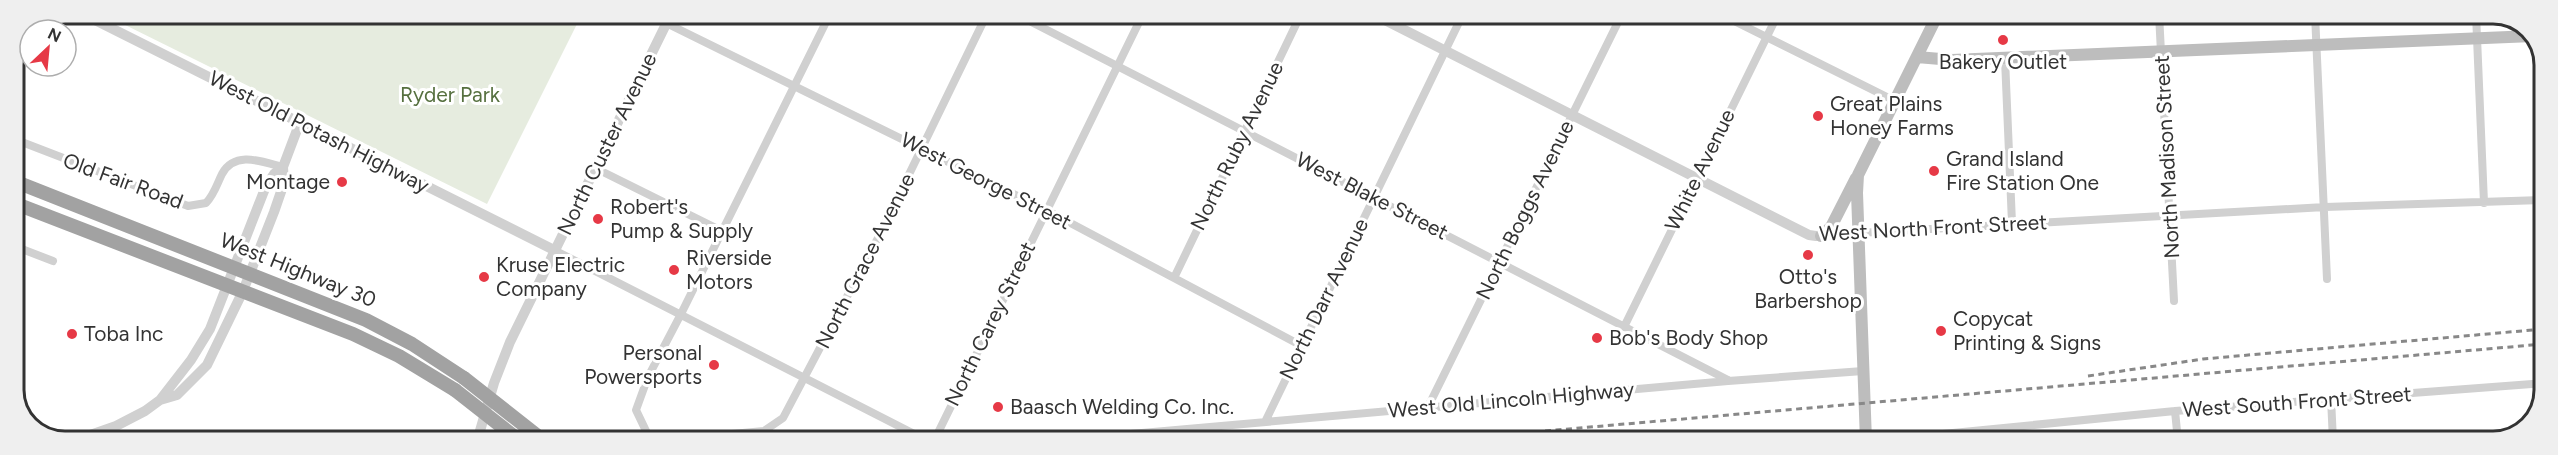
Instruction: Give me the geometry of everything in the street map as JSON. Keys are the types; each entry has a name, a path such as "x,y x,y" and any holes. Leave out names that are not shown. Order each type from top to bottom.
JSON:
{"highway":[{"name":"West Highway 30","path":"24,185 235,266 381,327 464,378 531,431"},
{"name":"West Highway 30","path":"24,207 378,345 455,390 507,431"}],"main road":[{"path":"1821,236 1831,227 1933,24"},
{"path":"1917,57 1952,60 2523,37"},
{"path":"1858,175 1866,431"}],"street":[{"name":"West Old Potash Highway","path":"103,24 554,250"},
{"name":"North Custer Avenue","path":"480,431 501,365 554,250 665,24"},
{"name":"West George Street","path":"679,24 794,86 1046,210 1302,346"},
{"path":"681,314 825,24"},
{"name":"North Grace Avenue","path":"764,431 783,418 805,379 922,149 982,24"},
{"name":"West Blake Street","path":"1036,24 1728,381"},
{"name":"North Carey Street","path":"939,431 1138,24"},
{"name":"North Ruby Avenue","path":"1174,278 1295,24"},
{"name":"West North Front Street","path":"1393,24 1809,235 2325,207 2534,200"},
{"name":"North Darr Avenue","path":"1265,422 1458,24"},
{"name":"North Boggs Avenue","path":"1428,407 1617,24"},
{"path":"1740,24 1895,101"},
{"name":"White Avenue","path":"1624,327 1773,24"},
{"name":"North Madison Street","path":"2159,24 2174,301"},
{"path":"2316,24 2327,279"},
{"path":"2476,24 2484,203"},
{"path":"2004,58 2012,223"},
{"path":"160,400 205,339 266,186 274,174 283,167 300,122"},
{"name":"Old Fair Road","path":"24,143 188,206 206,203 226,168 238,160 252,160 283,167"},
{"path":"100,431 130,420 160,400 182,391 207,365 250,273 282,189 285,177 283,167"},
{"path":"595,168 722,231"},
{"path":"24,250 53,261"},
{"path":"554,250 908,431"},
{"name":"North Grace Avenue","path":"646,431 636,410 648,377 681,314"},
{"name":"West Old Lincoln Highway","path":"1164,431 1863,371"},
{"name":"West South Front Street","path":"1972,431 2175,411 2534,384"},
{"path":"2331,399 2333,431"},
{"path":"2175,411 2177,431"}],"green space":[{"name":"Ryder Park","path":"123,24 577,24 487,204"}],"railway":[{"path":"2088,376 2203,359 2534,330"},
{"path":"1545,431 2534,345"}],"place":[{"name":"Bakery Outlet","path":"2003,40"},
{"name":"Great Plains Honey Farms","path":"1818,116"},
{"name":"Grand Island Fire Station One","path":"1934,171"},
{"name":"Montage","path":"342,182"},
{"name":"Robert's Pump & Supply","path":"598,219"},
{"name":"Otto's Barbershop","path":"1808,255"},
{"name":"Riverside Motors","path":"674,270"},
{"name":"Kruse Electric Company","path":"484,277"},
{"name":"Copycat Printing & Signs","path":"1941,331"},
{"name":"Toba Inc","path":"72,334"},
{"name":"Bob's Body Shop","path":"1597,338"},
{"name":"Personal Powersports","path":"714,365"},
{"name":"Baasch Welding Co. Inc.","path":"998,407"}]}
